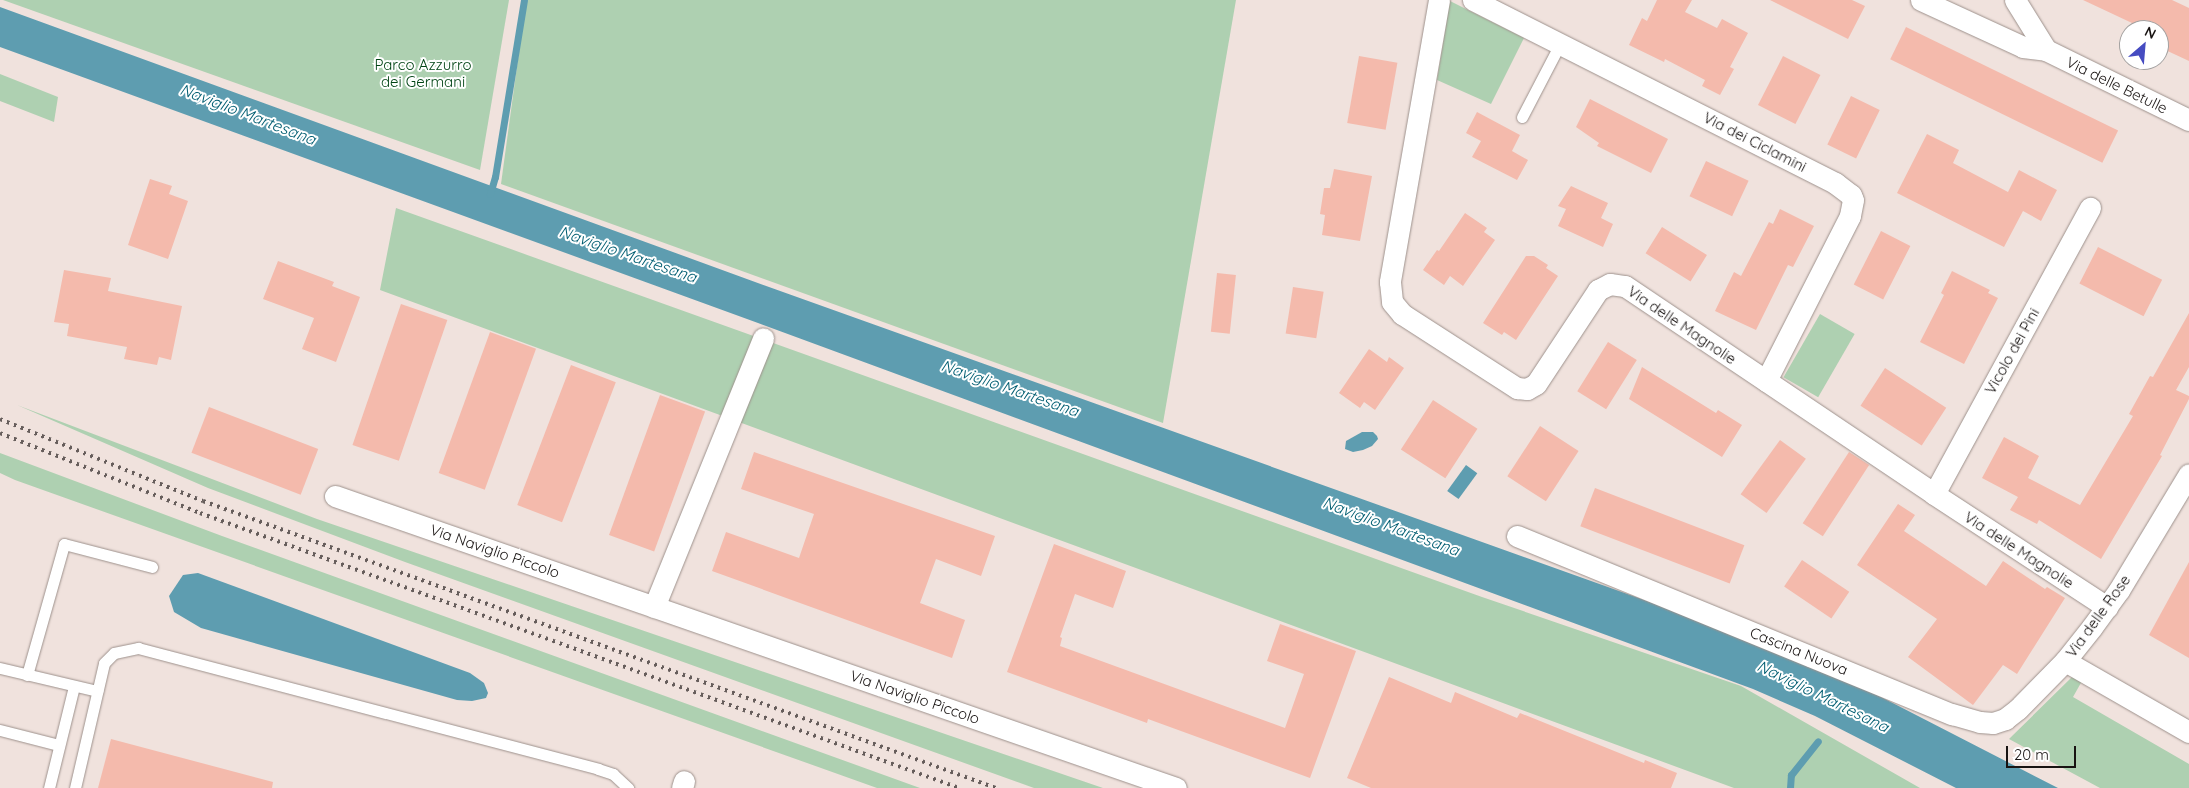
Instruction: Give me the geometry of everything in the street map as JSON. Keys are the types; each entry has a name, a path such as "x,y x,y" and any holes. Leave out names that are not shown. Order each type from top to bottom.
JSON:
{"street":[{"name":"Via delle Magnolie","path":"1439,0 1390,282 1390,294 1396,308 1406,317 1513,386 1527,389 1536,384 1598,290 1610,284 1621,284 1934,494 2107,607"},
{"name":"Via dei Ciclamini","path":"1473,0 1835,182 1851,195 1853,206 1848,222 1766,381"},
{"name":"Via delle Betulle","path":"1921,0 2023,47 2046,50 2189,120"},
{"path":"2015,0 2046,50"},
{"name":"Vicolo dei Pini","path":"1934,494 2090,208"},
{"path":"654,607 763,338"},
{"name":"Via delle Rose","path":"2189,474 2107,607 2065,661 2189,732"},
{"name":"Via Naviglio Piccolo","path":"336,496 1176,788"},
{"name":"Cascina Nuova","path":"1517,536 1952,714 1980,722 1993,723 2012,714 2065,661"}],"lane":[{"path":"1522,117 1560,44"},
{"path":"27,675 64,544 152,567"},
{"path":"75,788 102,670 108,658 121,650 138,648 598,769 612,774 628,788"},
{"path":"0,668 97,691"},
{"path":"49,788 74,686"},
{"path":"0,730 59,745"}],"green space":[{"name":"Parco Azzurro dei Germani","path":"3,0 509,0 480,170"},
{"path":"526,0 1236,0 1163,423 501,184"},
{"path":"1450,1 1524,38 1491,104 1437,80"},
{"path":"0,74 58,97 54,122 0,101"},
{"path":"396,208 1482,597 1741,686 1920,788 1734,788 380,290"},
{"path":"1820,314 1855,334 1818,397 1784,377"},
{"path":"17,405 317,519 1103,788 1034,788 405,562 208,488"},
{"path":"0,453 222,536 920,788 877,788 15,480 0,473"},
{"path":"2072,677 2082,681 2073,697 2189,764 2189,788 2100,788 2009,739"}],"water":[{"name":"Naviglio Martesana","path":"0,7 769,287 1731,631 1850,681 2058,788 1956,788 1815,716 1753,689 758,323 0,47"},
{"path":"1362,432 1373,432 1378,439 1372,446 1363,450 1353,452 1345,449 1346,441"},
{"path":"1466,465 1477,473 1459,499 1447,491"},
{"path":"198,573 470,673 484,683 488,693 486,698 472,701 457,700 201,628 174,612 169,596 183,575"}],"building":[{"path":"1657,0 1692,0 1685,12 1717,28 1722,19 1748,33 1730,67 1734,69 1720,95 1702,86 1705,80 1665,59 1664,62 1629,45 1642,18 1647,21"},
{"path":"1770,0 1852,0 1865,6 1848,39"},
{"path":"2083,0 2172,0 2189,8 2189,61 2169,52 2169,20 2126,20"},
{"path":"1906,27 2118,130 2102,163 1890,59"},
{"path":"1359,56 1397,63 1386,130 1347,123"},
{"path":"1783,56 1820,75 1795,124 1758,105"},
{"path":"1851,96 1880,110 1856,159 1827,145"},
{"path":"1590,99 1668,139 1651,173 1597,146 1599,143 1576,127"},
{"path":"1477,112 1520,135 1512,151 1528,160 1517,180 1472,157 1481,141 1466,133"},
{"path":"1927,134 1959,150 1953,163 2008,192 2019,170 2057,190 2041,221 2023,211 2004,247 1897,193"},
{"path":"1706,161 1749,181 1732,216 1690,196"},
{"path":"1334,169 1372,176 1360,241 1322,235 1325,215 1320,214 1324,188 1330,188"},
{"path":"150,179 172,186 169,194 188,201 168,259 128,245"},
{"path":"1571,186 1608,203 1601,218 1613,224 1603,247 1558,226 1566,209 1558,206"},
{"path":"1780,209 1814,226 1793,267 1788,265 1756,330 1715,311 1734,272 1741,276 1769,222 1773,224"},
{"path":"1465,213 1487,228 1484,232 1495,240 1463,286 1450,276 1444,285 1423,270 1437,250 1439,251"},
{"path":"1662,227 1707,255 1691,281 1646,253"},
{"path":"1881,231 1910,246 1883,299 1854,284"},
{"path":"2098,247 2162,280 2144,316 2079,284"},
{"path":"1526,256 1534,256 1548,265 1546,268 1558,276 1516,340 1504,332 1502,335 1483,323"},
{"path":"278,261 334,282 332,286 360,297 336,362 302,349 314,318 263,299"},
{"path":"64,270 111,278 108,291 182,306 171,360 159,357 157,365 124,359 127,347 67,336 69,324 54,322"},
{"path":"1952,271 1990,290 1988,293 1998,298 1964,364 1920,342 1944,295 1941,293"},
{"path":"1217,273 1236,275 1230,334 1211,332"},
{"path":"1293,287 1324,292 1316,338 1286,333"},
{"path":"401,304 447,320 399,461 352,445"},
{"path":"2189,313 2189,367 2176,390 2189,396 2189,399 2160,455 2162,456 2101,559 2039,520 2037,524 2010,510 2018,497 1982,478 2004,437 2039,456 2028,478 2080,505 2133,416 2129,414 2150,376 2153,377"},
{"path":"490,332 536,349 485,490 439,473"},
{"path":"1608,342 1637,360 1606,409 1577,391"},
{"path":"1369,349 1387,362 1389,357 1404,368 1375,410 1364,402 1360,408 1339,393"},
{"path":"571,365 616,382 562,522 517,505"},
{"path":"1642,367 1716,413 1718,410 1742,425 1722,457 1629,399"},
{"path":"1885,368 1946,408 1922,445 1860,406"},
{"path":"660,395 705,411 654,551 609,535"},
{"path":"1433,400 1477,429 1445,478 1401,449"},
{"path":"209,407 318,449 301,495 191,453"},
{"path":"1540,426 1579,451 1546,501 1507,476"},
{"path":"1780,440 1806,459 1767,513 1741,494"},
{"path":"754,452 995,536 981,576 936,559 920,603 965,620 952,658 712,571 726,532 799,558 814,514 741,489"},
{"path":"1849,452 1869,465 1823,536 1803,523"},
{"path":"1595,488 1744,545 1730,584 1580,526"},
{"path":"1898,504 1915,515 1904,531 1986,586 2003,561 2045,589 2047,587 2065,598 2017,674 2003,665 1973,705 1908,657 1937,619 1857,565"},
{"path":"1054,544 1126,571 1113,608 1075,594 1060,637 1062,638 1060,646 1285,728 1304,674 1267,661 1280,624 1356,651 1310,778 1148,719 1147,723 1007,672"},
{"path":"1802,560 1849,592 1831,618 1784,587"},
{"path":"2189,562 2189,658 2149,635"},
{"path":"1389,677 1451,703 1455,692 1517,718 1520,713 1644,763 1645,760 1677,773 1671,788 1371,788 1347,778"},
{"path":"111,739 273,782 272,788 98,788"}],"waterway":[{"path":"490,194 495,177 524,0"},
{"path":"1790,788 1791,775 1818,741"}],"railway":[{"path":"0,419 203,501 996,788"},
{"path":"0,433 200,513 959,788"}]}
